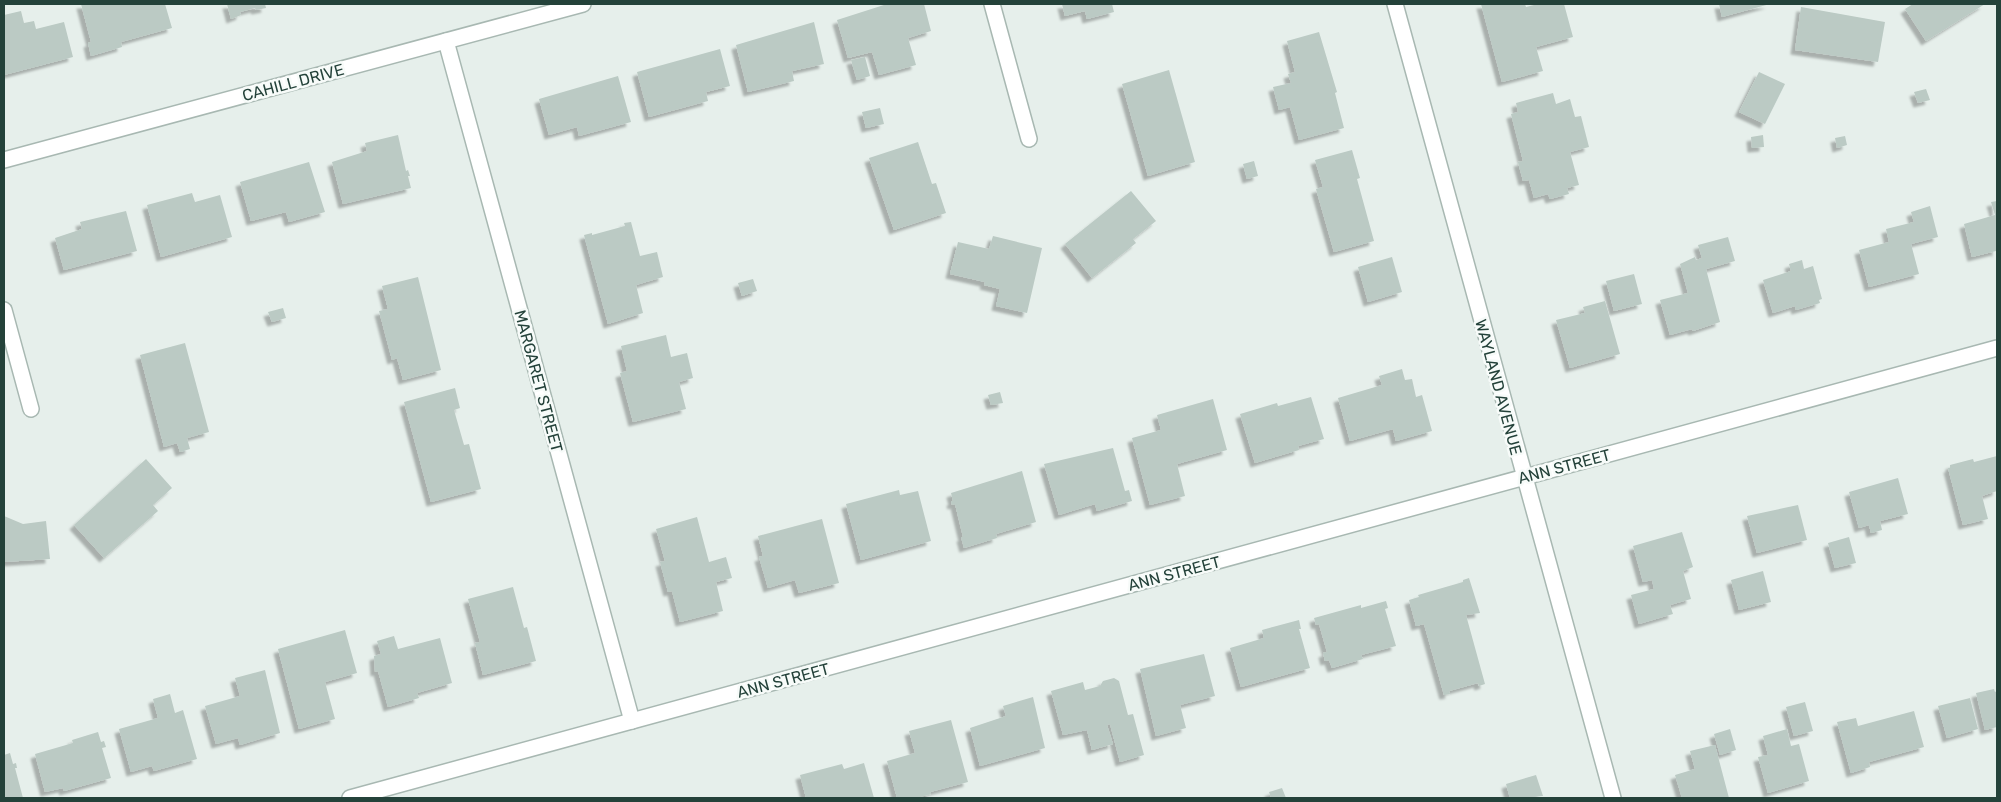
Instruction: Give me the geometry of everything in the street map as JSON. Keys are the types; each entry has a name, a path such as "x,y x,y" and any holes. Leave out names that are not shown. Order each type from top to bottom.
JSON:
{"street":[{"name":"CAHILL DRIVE","path":"4,160 583,4"},
{"path":"992,4 1029,139"},
{"name":"WAYLAND AVENUE","path":"1395,4 1613,798"},
{"name":"MARGARET STREET","path":"446,41 632,721"},
{"path":"4,310 32,409"},
{"name":"ANN STREET","path":"350,798 1997,348"}],"building":[{"path":"81,4 165,4 172,28 121,42 122,47 91,56 88,43 91,42"},
{"path":"227,4 265,4 266,8 256,10 255,8 240,12 241,15 231,19"},
{"path":"887,4 924,4 931,31 908,38 916,65 879,75 872,52 848,58 837,20"},
{"path":"1062,4 1112,4 1114,12 1087,19 1085,11 1065,16"},
{"path":"1481,4 1525,4 1526,7 1538,4 1564,4 1573,37 1536,47 1543,71 1502,82"},
{"path":"1719,4 1770,4 1722,17"},
{"path":"1913,4 1985,4 1926,41 1905,9"},
{"path":"1801,7 1885,22 1878,62 1795,50"},
{"path":"21,11 24,23 34,21 36,29 64,22 73,57 4,75 4,15"},
{"path":"814,22 824,64 792,71 794,81 748,92 736,45"},
{"path":"1319,32 1337,92 1335,93 1344,128 1299,140 1290,107 1279,110 1273,87 1291,83 1288,74 1295,72 1287,41"},
{"path":"720,49 730,86 706,92 708,101 649,117 637,72"},
{"path":"865,57 870,76 857,80 851,60"},
{"path":"1169,70 1195,162 1148,176 1122,84"},
{"path":"1759,72 1785,84 1765,124 1739,112"},
{"path":"618,76 631,122 579,136 577,127 549,135 539,99"},
{"path":"1926,89 1930,100 1918,103 1914,92"},
{"path":"1553,93 1556,104 1570,99 1575,117 1581,116 1589,147 1570,152 1579,185 1567,188 1569,194 1550,199 1548,194 1534,198 1529,180 1523,181 1518,162 1523,161 1511,114 1518,112 1516,103"},
{"path":"880,108 884,124 866,128 862,112"},
{"path":"398,135 406,171 408,170 410,176 408,176 411,188 343,204 332,162 367,151 365,143"},
{"path":"1763,135 1764,147 1752,148 1751,137"},
{"path":"1845,136 1847,145 1837,148 1835,138"},
{"path":"918,142 932,184 936,183 946,213 894,230 869,158"},
{"path":"1352,150 1360,178 1357,179 1374,241 1334,252 1316,189 1323,187 1315,160"},
{"path":"1254,161 1258,176 1247,179 1243,164"},
{"path":"309,162 325,212 289,222 286,212 251,221 240,182"},
{"path":"1131,191 1156,221 1133,239 1136,243 1092,278 1065,244"},
{"path":"192,193 195,202 220,195 232,237 161,257 147,205"},
{"path":"1997,201 1997,254 1996,251 1972,257 1964,224 1995,215 1991,202"},
{"path":"1930,206 1938,237 1911,244 1919,274 1869,287 1859,250 1889,242 1886,229 1914,222 1911,212"},
{"path":"126,211 137,251 64,270 55,238 82,229 80,222"},
{"path":"631,222 640,256 657,252 663,277 636,285 643,313 608,324 584,235 592,233 592,235 625,226 624,223"},
{"path":"993,236 1042,248 1027,313 996,306 1000,289 984,285 985,282 950,274 958,242 989,249"},
{"path":"1728,237 1735,261 1706,269 1720,322 1693,331 1692,329 1670,335 1660,300 1688,293 1680,264 1695,257 1696,260 1702,258 1698,245"},
{"path":"1392,257 1402,292 1368,302 1358,267"},
{"path":"1802,260 1804,269 1813,266 1822,299 1819,300 1820,303 1796,310 1795,306 1773,313 1763,280 1791,271 1789,264"},
{"path":"1634,274 1642,304 1614,311 1606,281"},
{"path":"418,277 441,370 403,380 397,358 392,360 379,311 388,309 382,286"},
{"path":"753,279 757,291 742,296 738,283"},
{"path":"1605,301 1620,354 1570,368 1556,320 1585,313 1583,307"},
{"path":"283,308 286,318 272,322 268,312"},
{"path":"666,335 671,357 687,353 693,378 679,382 686,409 633,422 620,373 627,371 621,346"},
{"path":"185,343 209,432 187,438 190,449 180,452 177,443 164,447 140,355"},
{"path":"1402,369 1405,380 1412,379 1416,397 1422,395 1432,431 1396,441 1393,429 1350,441 1338,398 1382,385 1379,376"},
{"path":"455,388 460,408 454,410 464,445 469,444 481,489 431,502 404,402"},
{"path":"1000,392 1003,403 991,405 988,395"},
{"path":"1311,397 1324,439 1298,446 1299,450 1255,463 1240,414 1277,403 1278,406"},
{"path":"1213,399 1227,450 1177,464 1185,496 1150,505 1132,438 1161,430 1157,415"},
{"path":"1113,448 1125,491 1129,490 1132,501 1097,511 1095,504 1059,515 1044,464"},
{"path":"1997,456 1997,491 1982,496 1988,519 1963,525 1948,468 1950,468 1950,465 1973,459 1974,462"},
{"path":"146,459 172,488 153,505 158,511 104,558 74,525"},
{"path":"1022,471 1036,522 996,534 997,538 964,548 955,504 952,505 951,501 953,501 951,493"},
{"path":"1898,478 1908,514 1880,521 1882,530 1871,533 1869,525 1859,528 1849,492"},
{"path":"899,490 900,495 918,491 931,541 861,560 846,504"},
{"path":"1798,505 1807,540 1757,553 1747,516"},
{"path":"4,516 23,524 46,521 50,559 4,562"},
{"path":"697,517 709,562 726,557 732,578 716,582 723,611 680,622 672,591 668,592 660,562 665,561 656,529"},
{"path":"822,519 839,583 799,593 795,580 768,588 759,557 763,556 758,536"},
{"path":"1682,532 1693,567 1683,571 1691,599 1670,605 1673,614 1639,624 1631,595 1654,589 1652,580 1643,582 1633,546"},
{"path":"1849,537 1856,563 1835,568 1828,543"},
{"path":"1763,571 1771,602 1739,610 1731,580"},
{"path":"1469,578 1480,613 1466,615 1485,684 1479,686 1478,683 1449,691 1450,694 1444,695 1424,624 1416,626 1409,600 1419,597 1418,595 1463,582 1463,580"},
{"path":"513,587 524,628 527,627 536,661 483,675 475,643 480,642 468,599"},
{"path":"1386,601 1388,608 1385,609 1396,646 1361,655 1363,659 1332,668 1329,660 1325,661 1323,653 1327,652 1319,624 1316,625 1314,618 1361,605 1361,608"},
{"path":"1299,620 1301,629 1299,629 1310,668 1241,687 1230,648 1264,638 1262,630"},
{"path":"345,630 357,673 325,682 335,719 299,729 278,649"},
{"path":"394,636 398,649 440,638 452,683 417,693 419,698 388,707 378,671 375,672 374,656 381,654 377,641"},
{"path":"1204,654 1215,696 1180,705 1186,728 1156,736 1140,669"},
{"path":"265,670 280,733 240,745 238,738 216,744 205,706 240,696 235,678"},
{"path":"1114,678 1119,681 1128,715 1133,714 1144,755 1120,762 1110,724 1107,725 1113,744 1092,750 1087,730 1063,735 1051,691 1083,682 1085,690 1100,686 1103,681"},
{"path":"1994,689 1995,692 1997,691 1997,727 1985,730 1976,693"},
{"path":"170,694 175,713 183,710 197,759 154,771 152,766 131,772 119,729 158,718 153,699"},
{"path":"1033,697 1045,748 980,766 970,728 1006,716 1003,706"},
{"path":"1970,698 1978,729 1947,738 1938,706"},
{"path":"1805,702 1813,731 1794,736 1786,707"},
{"path":"1914,711 1924,747 1869,762 1870,767 1851,773 1837,722 1856,718 1858,726"},
{"path":"951,720 968,782 930,792 931,794 916,798 897,798 887,761 915,753 909,731"},
{"path":"1730,729 1736,750 1720,755 1714,734"},
{"path":"1787,729 1791,746 1799,744 1809,781 1768,793 1758,757 1768,755 1763,736"},
{"path":"98,732 101,742 104,741 106,747 102,748 111,778 64,791 63,788 45,792 35,754 73,743 72,740"},
{"path":"1715,745 1729,798 1682,798 1675,775 1695,769 1690,751"},
{"path":"10,753 13,764 16,763 17,768 15,768 23,798 4,798 4,755"},
{"path":"864,763 874,798 806,798 800,775 842,764 844,769"},
{"path":"1536,775 1543,796 1510,798 1506,784"},
{"path":"1282,788 1286,798 1271,798 1269,792"}]}
